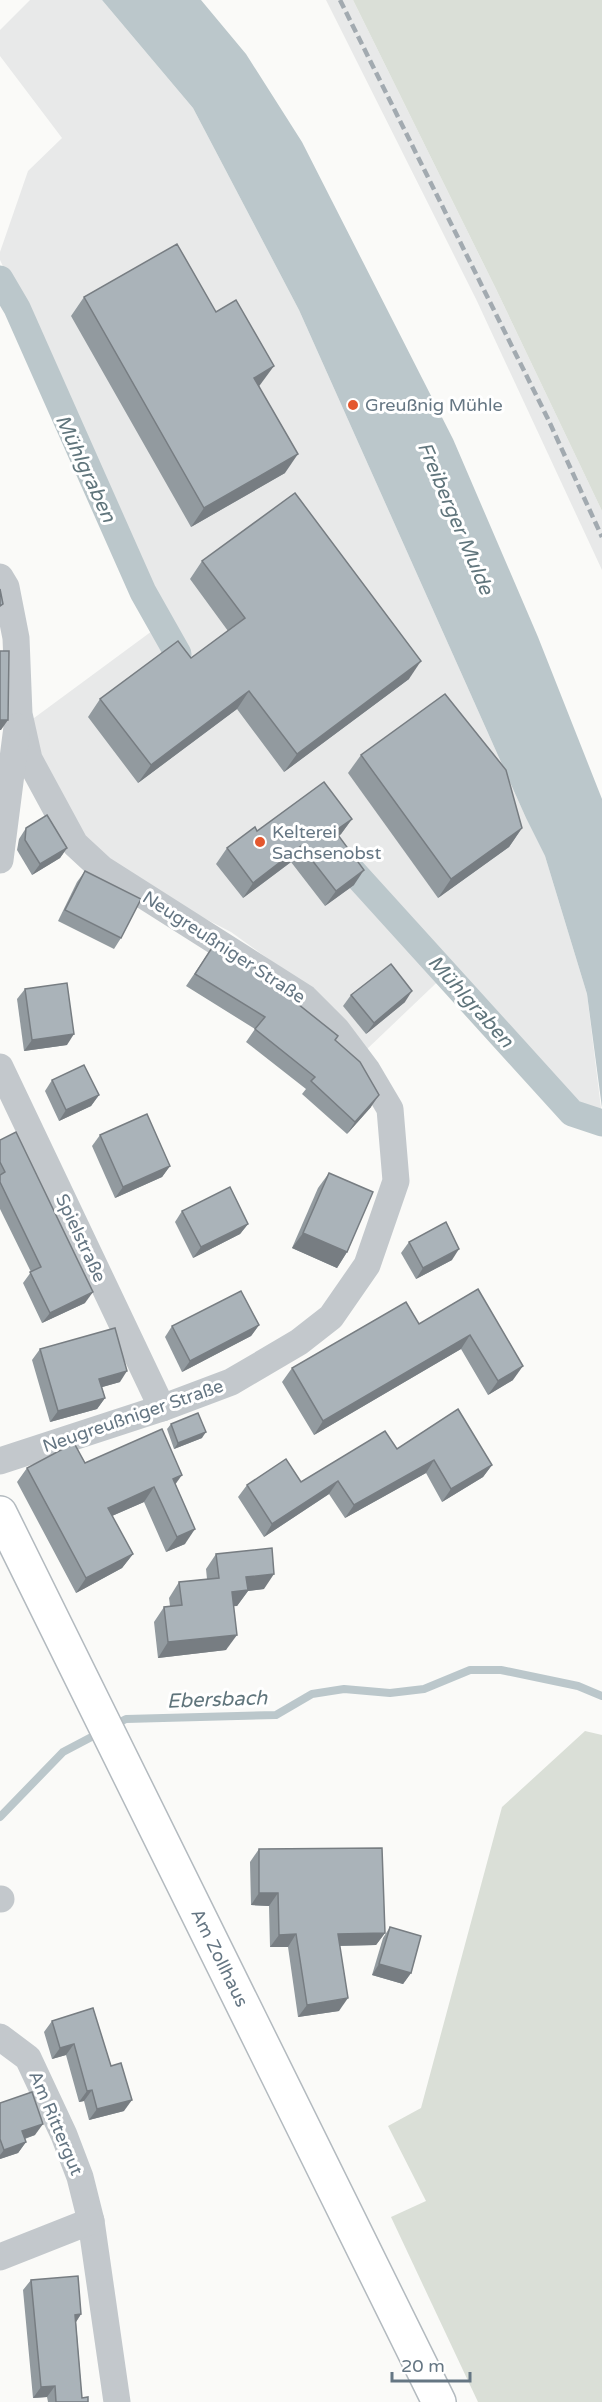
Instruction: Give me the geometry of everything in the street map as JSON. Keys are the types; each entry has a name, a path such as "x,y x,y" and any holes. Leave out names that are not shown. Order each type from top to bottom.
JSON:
{"main road":[{"name":"Am Zollhaus","path":"0,1513 440,2402"}],"street":[{"name":"Neugreußniger Straße","path":"0,577 6,587 16,638 19,714 29,759 75,844 102,869 305,998 337,1030 367,1070 390,1109 396,1181 367,1265 331,1317 299,1342 231,1382 162,1408 0,1461"},
{"path":"0,860 12,752 19,714"},
{"name":"Spielstraße","path":"0,1067 162,1408"},
{"name":"Am Rittergut","path":"0,2037 28,2058 64,2135 80,2177 91,2221 117,2402"},
{"path":"0,2257 91,2221"}],"shaded area":[{"path":"30,0 102,0 193,108 299,310 545,856 587,994 602,1116 573,1107 452,968 366,1050 310,989 231,932 161,896 80,838 43,763 30,721 171,617 151,582 0,260 0,252 28,171 62,138 0,56 0,30"},
{"path":"326,0 353,0 496,289 602,511 602,570 476,299"},
{"path":"353,0 602,0 602,511 496,289"},
{"path":"585,1731 602,1735 602,2402 478,2402 391,2217 426,2201 388,2126 421,2108 502,1807"}],"water":[{"name":"Freiberger Mulde","path":"102,0 201,0 246,54 302,142 453,439 538,637 602,799 602,1108 587,994 545,856 299,310 193,108"}],"building":[{"path":"177,244 216,312 236,300 274,366 254,378 298,454 204,508 84,297"},
{"path":"295,493 421,661 297,754 249,691 151,765 100,699 178,641 191,658 245,618 202,561"},
{"path":"0,589 3,604 0,606"},
{"path":"0,651 9,651 8,720 0,720"},
{"path":"445,694 506,770 522,828 451,879 361,755"},
{"path":"324,782 352,819 335,831 364,870 336,891 301,846 253,883 227,848 255,827 257,831"},
{"path":"47,815 67,848 40,864 25,840 26,828"},
{"path":"85,871 141,899 121,938 65,910"},
{"path":"215,943 281,983 278,988 338,1036 335,1040 360,1062 379,1095 355,1122 311,1081 315,1077 255,1029 265,1017 195,974"},
{"path":"391,964 412,991 374,1023 351,995"},
{"path":"67,983 74,1034 32,1040 25,989"},
{"path":"84,1065 99,1095 66,1110 52,1080"},
{"path":"147,1114 170,1166 123,1187 100,1135"},
{"path":"16,1132 93,1292 50,1313 30,1272 41,1267 0,1182 0,1175 5,1172 0,1162 0,1140"},
{"path":"329,1173 373,1192 347,1252 303,1233"},
{"path":"230,1187 248,1224 201,1247 182,1211"},
{"path":"446,1222 459,1249 423,1268 409,1242"},
{"path":"478,1289 523,1366 498,1381 470,1335 323,1421 292,1368 406,1302 419,1324"},
{"path":"241,1291 259,1325 190,1361 172,1326"},
{"path":"115,1328 127,1371 99,1379 105,1398 58,1411 40,1349"},
{"path":"458,1409 492,1465 451,1489 434,1460 354,1505 338,1481 272,1524 247,1485 286,1459 301,1482 385,1431 397,1449"},
{"path":"198,1413 206,1432 178,1443 171,1424"},
{"path":"162,1429 182,1475 173,1479 195,1529 177,1537 154,1487 108,1508 133,1554 86,1578 27,1468 74,1443 85,1463"},
{"path":"272,1548 274,1574 246,1577 248,1590 232,1592 237,1635 168,1642 164,1607 182,1605 179,1582 219,1578 216,1554"},
{"path":"382,1848 385,1933 338,1934 348,1998 307,2005 296,1934 279,1935 278,1893 259,1893 259,1849"},
{"path":"390,1927 421,1936 411,1973 379,1964"},
{"path":"93,2008 111,2066 121,2063 132,2100 97,2109 92,2090 87,2091 74,2044 60,2048 52,2021"},
{"path":"32,2092 43,2124 22,2131 26,2142 4,2150 0,2139 0,2103"},
{"path":"78,2276 81,2314 75,2315 82,2398 88,2397 88,2402 56,2402 55,2386 41,2387 31,2280"}],"waterway":[{"name":"Mühlgraben","path":"0,279 17,308 143,592 178,654"},
{"name":"Mühlgraben","path":"348,866 572,1113 602,1123"},
{"name":"Ebersbach","path":"114,1725 126,1719 276,1715 312,1694 344,1689 390,1693 424,1689 470,1670 501,1670 578,1686 602,1696"},
{"name":"Ebersbach","path":"0,1817 63,1752 101,1732"}],"railway":[{"path":"340,0 548,419 602,537"}],"place":[{"name":"Greußnig Mühle","path":"353,405"},
{"name":"Kelterei Sachsenobst","path":"260,842"}]}
